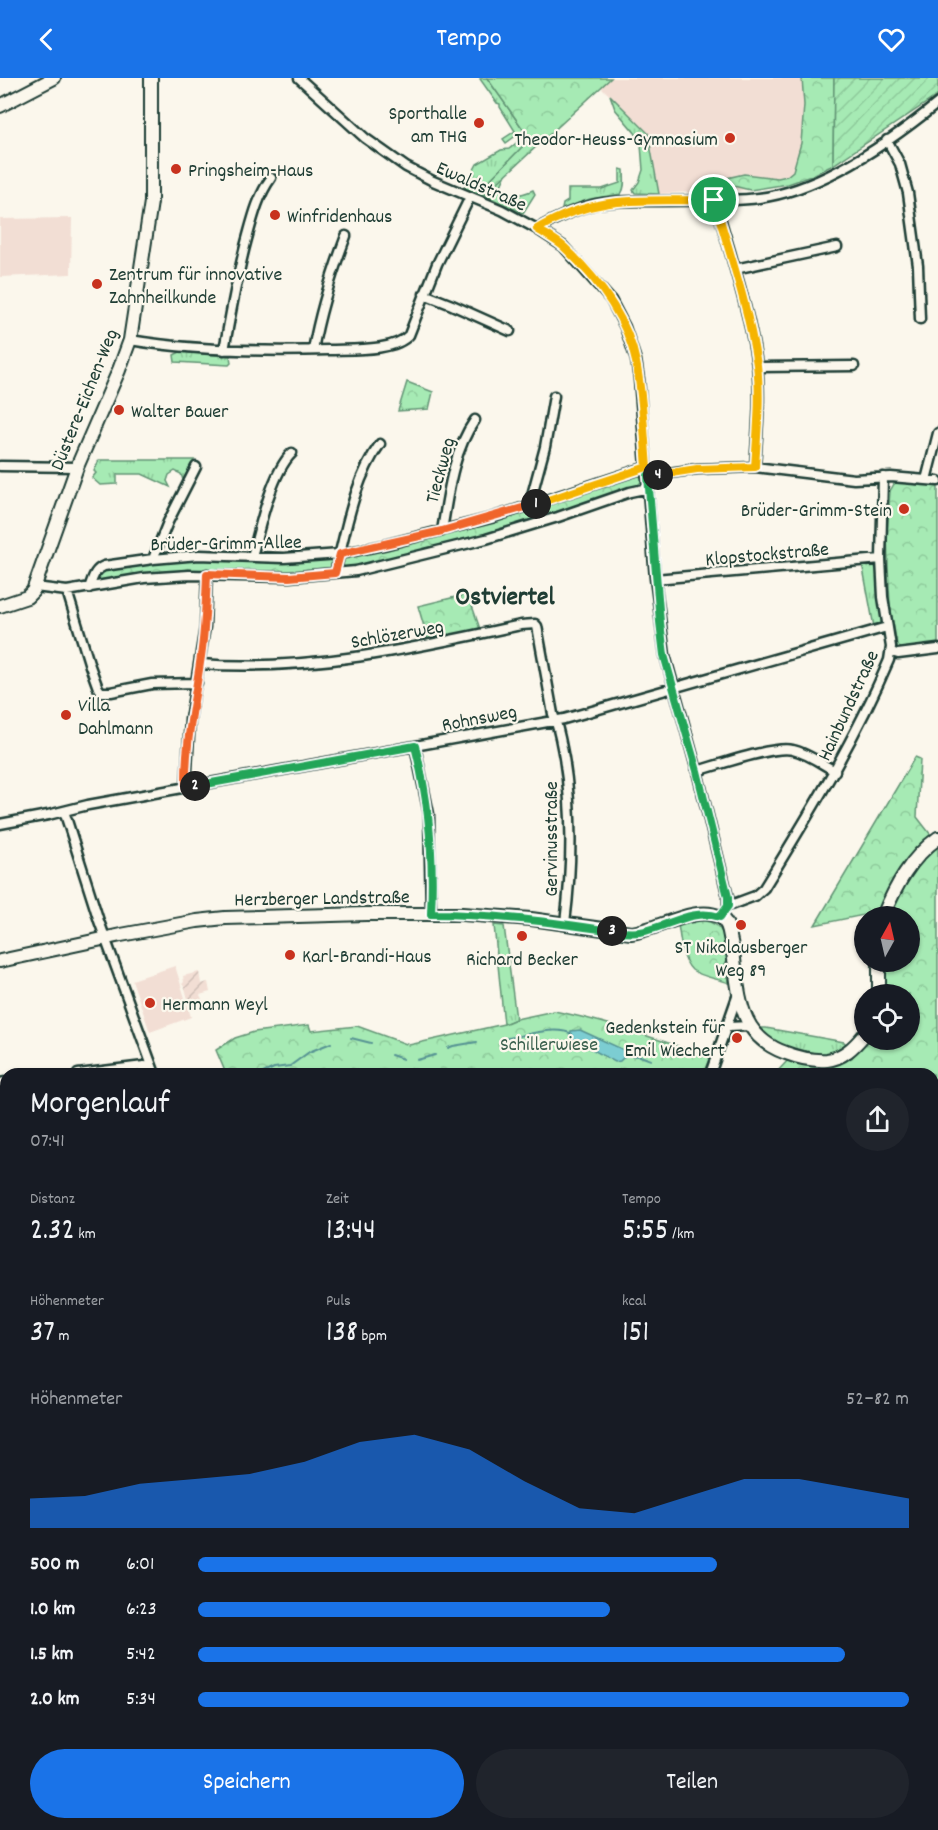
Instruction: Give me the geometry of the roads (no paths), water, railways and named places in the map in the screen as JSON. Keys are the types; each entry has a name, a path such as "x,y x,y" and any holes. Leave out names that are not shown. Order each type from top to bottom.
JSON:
{"street":[{"path":"0,106 54,78"},
{"name":"Düstere-Eichen-Weg","path":"35,587 77,466 130,340 151,202 151,78"},
{"name":"Ewaldstraße","path":"299,78 383,152 422,176 502,210 563,246 611,300 625,327 636,360 639,379 664,655 697,771 728,897 728,906"},
{"path":"537,229 562,215 603,203 758,198 788,192 816,182 837,171 887,140 938,102"},
{"path":"887,140 900,164 908,193 918,266 920,319"},
{"path":"224,350 240,263 252,219 261,192 271,178"},
{"path":"130,340 172,346 270,352 372,348 401,342 409,335 445,246 470,197"},
{"path":"714,200 750,326 757,367 758,421 755,467"},
{"path":"314,350 327,293 346,236"},
{"path":"735,269 837,247"},
{"path":"424,294 510,331"},
{"path":"757,367 854,366"},
{"path":"529,506 545,447 554,396"},
{"name":"Tieckweg","path":"442,531 458,457 465,434 475,420"},
{"path":"926,480 938,433"},
{"path":"335,573 360,485 371,456 380,444"},
{"path":"252,557 270,496 284,460 292,453"},
{"path":"0,466 77,466"},
{"path":"153,559 168,522 196,467"},
{"name":"Brüder-Grimm-Allee","path":"89,588 95,572 104,566 199,555 308,557 340,554 442,531 647,471 755,467 854,479 883,477 938,481"},
{"name":"Hainbundstraße","path":"728,906 755,896 764,888 835,771 866,712 891,652 883,597 881,560 883,477"},
{"name":"Brüder-Grimm-Allee","path":"35,587 67,591 144,578 207,574 289,577 335,573 395,562 486,539 558,518 630,492 649,488"},
{"name":"Klopstockstraße","path":"656,579 881,560"},
{"path":"186,788 190,719 205,627 207,574"},
{"path":"0,606 27,597 32,594 35,587"},
{"path":"67,591 90,666 98,688 102,692 152,684 197,683"},
{"name":"Schlözerweg","path":"200,664 249,666 355,658 535,624 556,720"},
{"name":"Rohnsweg","path":"0,824 556,720 887,627"},
{"path":"891,652 898,654 938,650"},
{"name":"Gervinusstraße","path":"556,720 566,771 570,811 570,869 565,924"},
{"path":"415,746 429,814 431,914"},
{"path":"697,771 767,751 787,748 801,752 835,771"},
{"path":"64,811 152,1068"},
{"path":"887,906 907,871 938,838"},
{"path":"728,906 720,917 725,921 729,933 738,994 742,1011 750,1026 769,1045 781,1052 814,1060 841,1056 854,1045"},
{"name":"Herzberger Landstraße","path":"0,961 106,938 225,918 366,914 497,916 632,933 647,931 688,916 711,914 720,917"},
{"path":"712,1068 738,994"},
{"path":"728,1027 750,1026"},
{"path":"128,1068 144,1066 148,1068"}],"water":[{"path":"580,1030 624,1050 626,1055 620,1061 615,1062 588,1047 575,1043 570,1036 571,1031"}],"waterway":[{"path":"507,1038 549,1031 572,1034"},
{"path":"351,1038 371,1043"},
{"path":"448,1048 477,1042"},
{"path":"274,1068 290,1066 309,1052 331,1043"},
{"path":"391,1055 403,1059"},
{"path":"417,1060 435,1055"},
{"path":"624,1055 640,1056 651,1060"}],"place":[{"name":"Sporthalle am THG","path":"479,123"},
{"name":"Theodor-Heuss-Gymnasium","path":"730,138"},
{"name":"Pringsheim-Haus","path":"176,169"},
{"name":"Winfridenhaus","path":"275,215"},
{"name":"Zentrum für innovative Zahnheilkunde","path":"97,284"},
{"name":"Walter Bauer","path":"119,410"},
{"name":"Brüder-Grimm-Stein","path":"904,509"},
{"name":"Villa Dahlmann","path":"66,715"},
{"name":"ST Nikolausberger Weg 89","path":"741,925"},
{"name":"Richard Becker","path":"522,936"},
{"name":"Karl-Brandi-Haus","path":"290,955"},
{"name":"Hermann Weyl","path":"150,1003"},
{"name":"Gedenkstein für Emil Wiechert","path":"737,1038"}],"district":[{"name":"Ostviertel","path":"505,595"}],"park label":[{"name":"Schillerwiese","path":"549,1043"}]}
